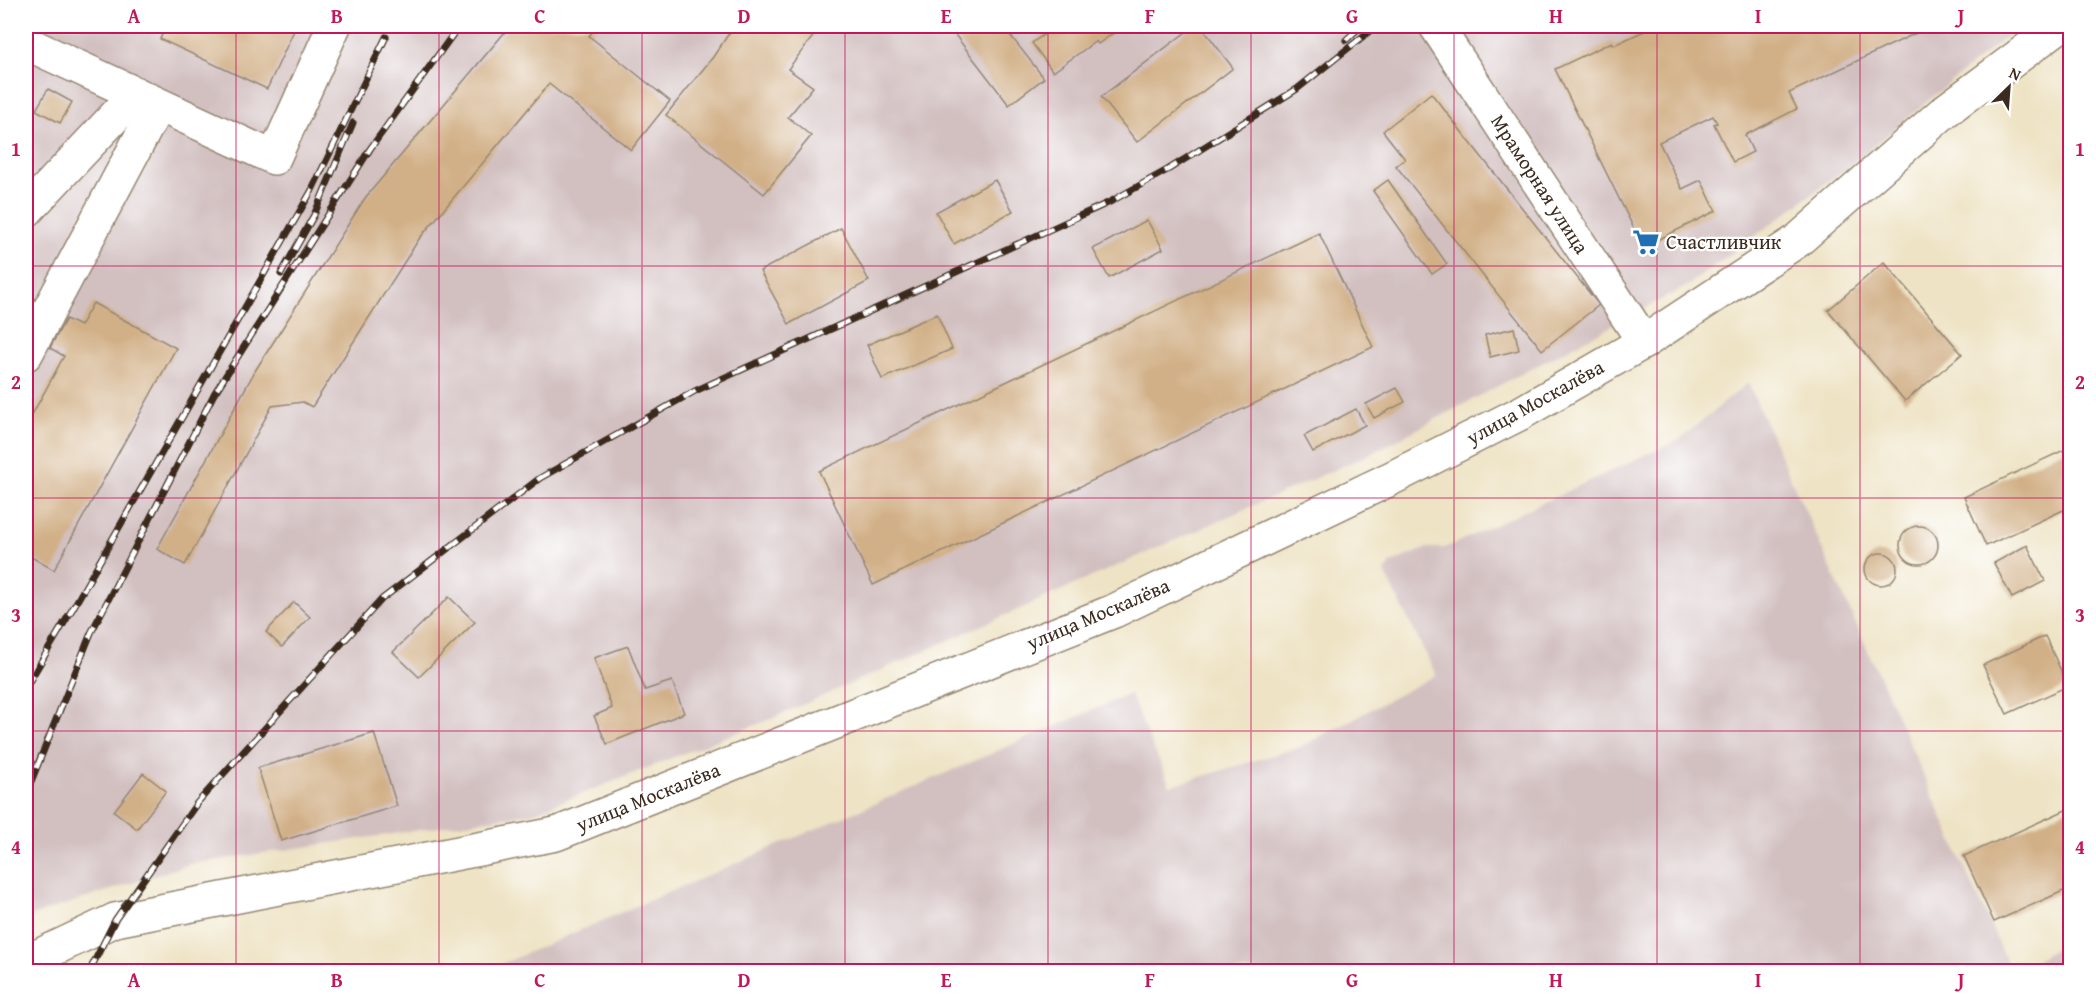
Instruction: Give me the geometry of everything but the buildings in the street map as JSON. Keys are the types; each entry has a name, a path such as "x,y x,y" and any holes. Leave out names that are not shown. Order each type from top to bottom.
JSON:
{"main road":[{"path":"41,39 147,99 274,159 334,26"},
{"name":"Мраморная улица","path":"1436,26 1644,342"},
{"name":"улица Москалёва","path":"26,962 115,920 556,834 1114,611 1392,478 1521,413 1644,342 1797,241 1945,111 2059,26"},
{"path":"26,211 147,99"},
{"path":"26,354 147,99"}],"shaded area":[{"path":"26,26 2019,26 1847,168 1687,286 1372,453 773,718 533,813 190,864 31,916 26,920"},
{"path":"1748,383 2011,971 485,971 1130,694 1170,786 1300,747 1436,675 1385,572 1391,563 1427,548 1445,548 1680,439"},
{"path":"2070,938 2070,971 2021,971"}],"railway":[{"path":"26,794 91,633 214,394 370,149 459,26"},
{"path":"1346,40 1361,26"},
{"path":"89,972 115,920 197,803 382,599 540,478 695,391 1110,202 1169,169 1297,89 1376,26"},
{"path":"26,687 312,190 386,37"},
{"path":"281,274 314,215 353,123"},
{"path":"2061,972 2070,965"}],"place":[{"name":"Счастливчик","path":"1646,242"}]}
